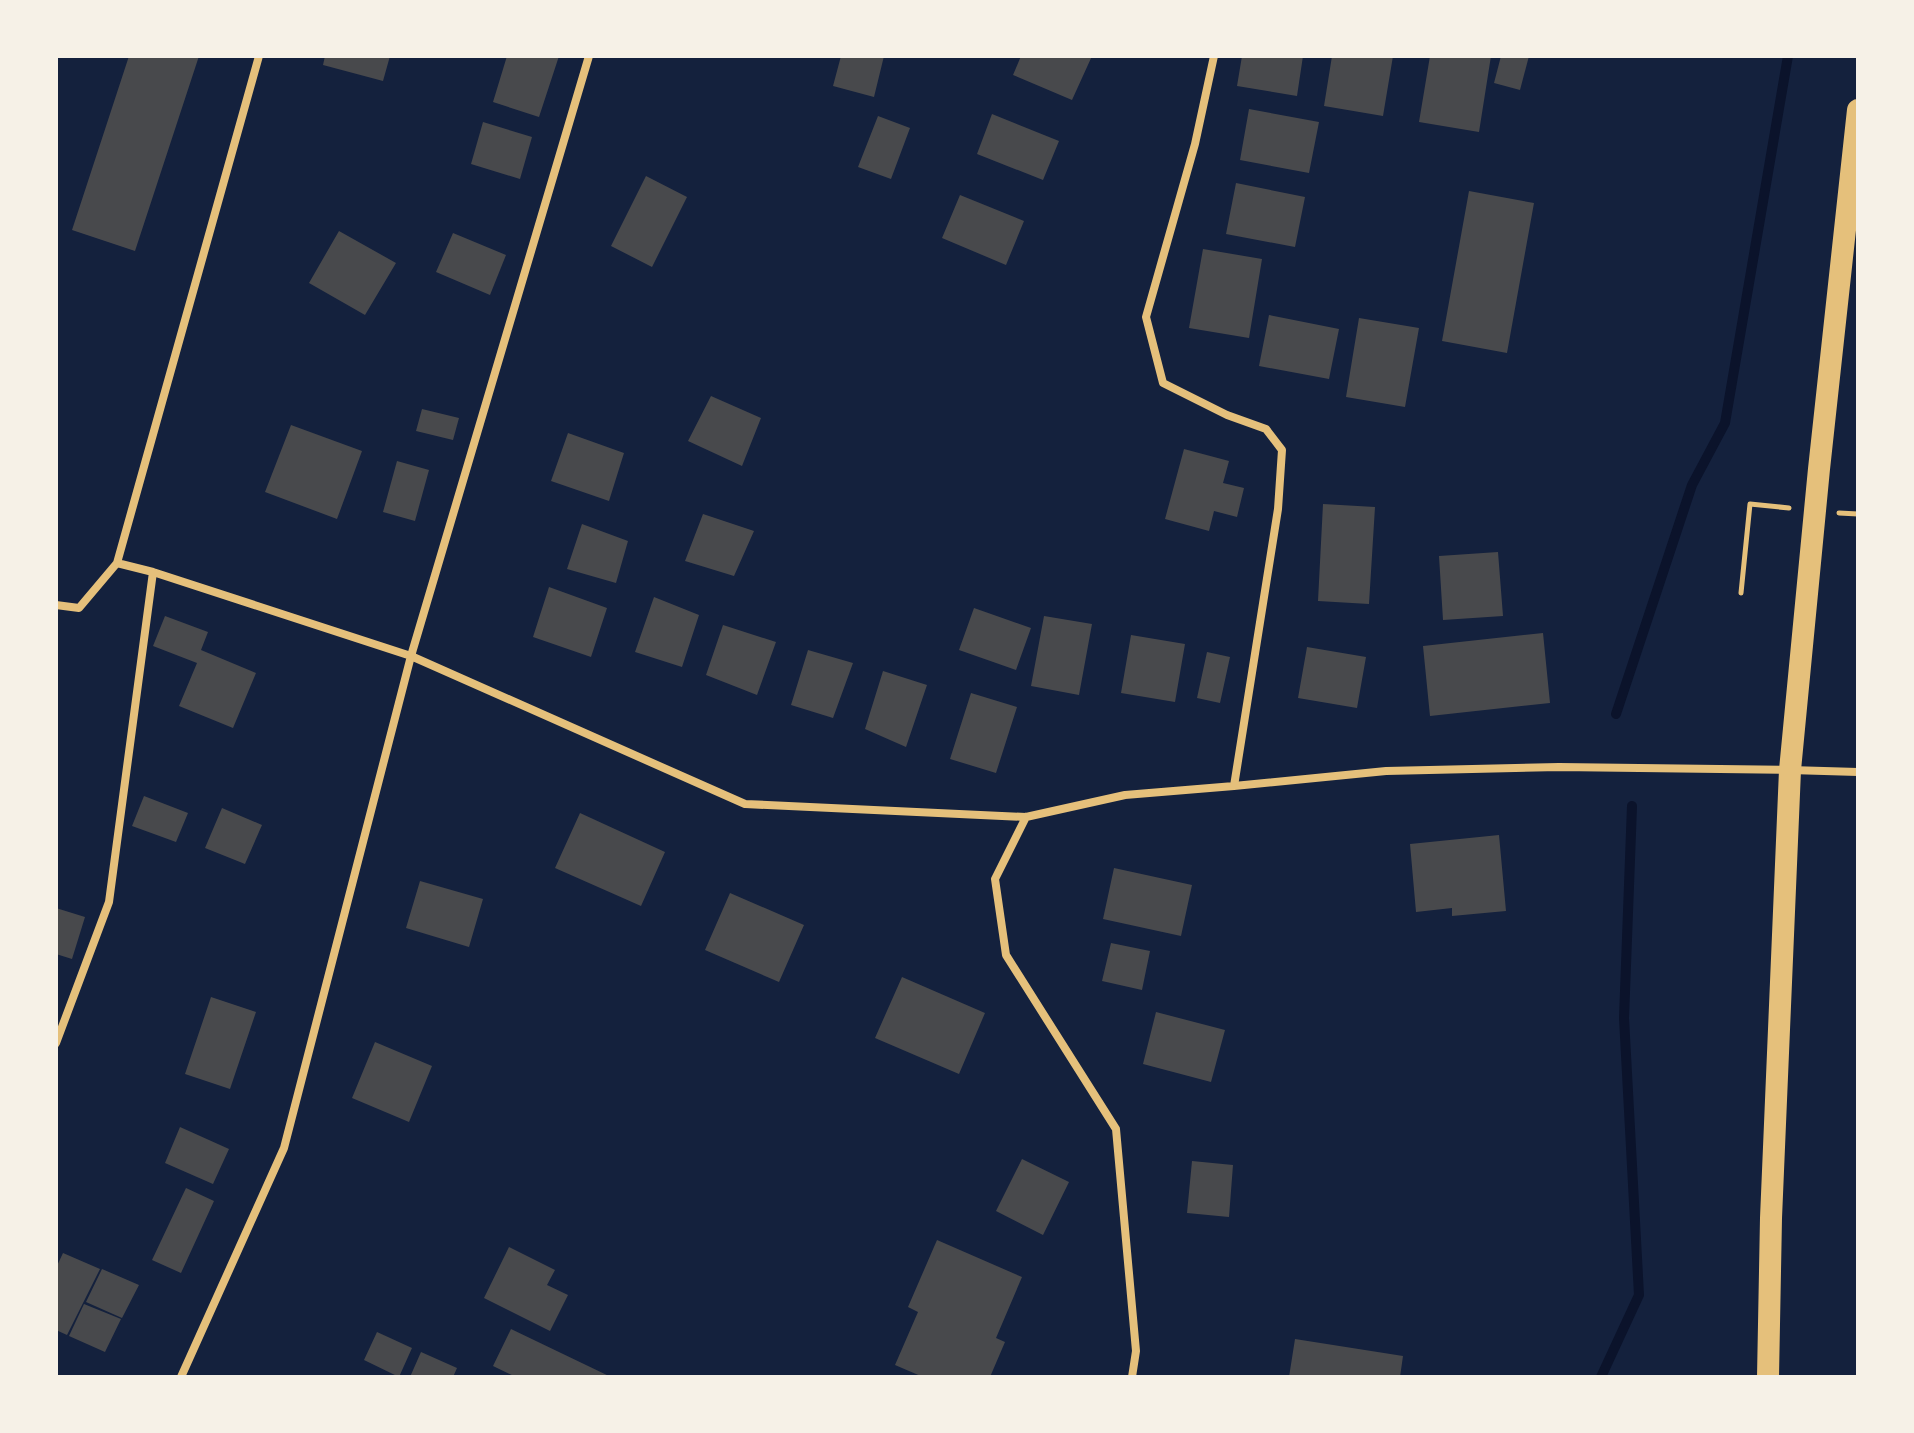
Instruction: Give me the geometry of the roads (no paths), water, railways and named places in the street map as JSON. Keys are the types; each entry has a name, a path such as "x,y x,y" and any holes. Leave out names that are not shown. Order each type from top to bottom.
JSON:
{"highway":[{"path":"1768,1377 1771,1218 1790,770 1858,110"}],"street":[{"path":"56,605 79,608 117,563 259,56"},
{"path":"181,1377 284,1148 411,656 589,56"},
{"path":"1214,56 1195,144 1146,317 1163,383 1227,415 1266,429 1282,450 1278,509 1234,786"},
{"path":"117,563 411,656 745,804 1026,817 1125,795 1386,771 1559,767 1858,772"},
{"path":"56,1043 109,902 153,572"},
{"path":"1026,817 995,879 1006,955 1116,1129 1136,1351 1132,1377"}],"waterway":[{"path":"1616,714 1692,485 1725,423 1788,56"},
{"path":"1601,1377 1639,1295 1624,1018 1632,806"}]}
